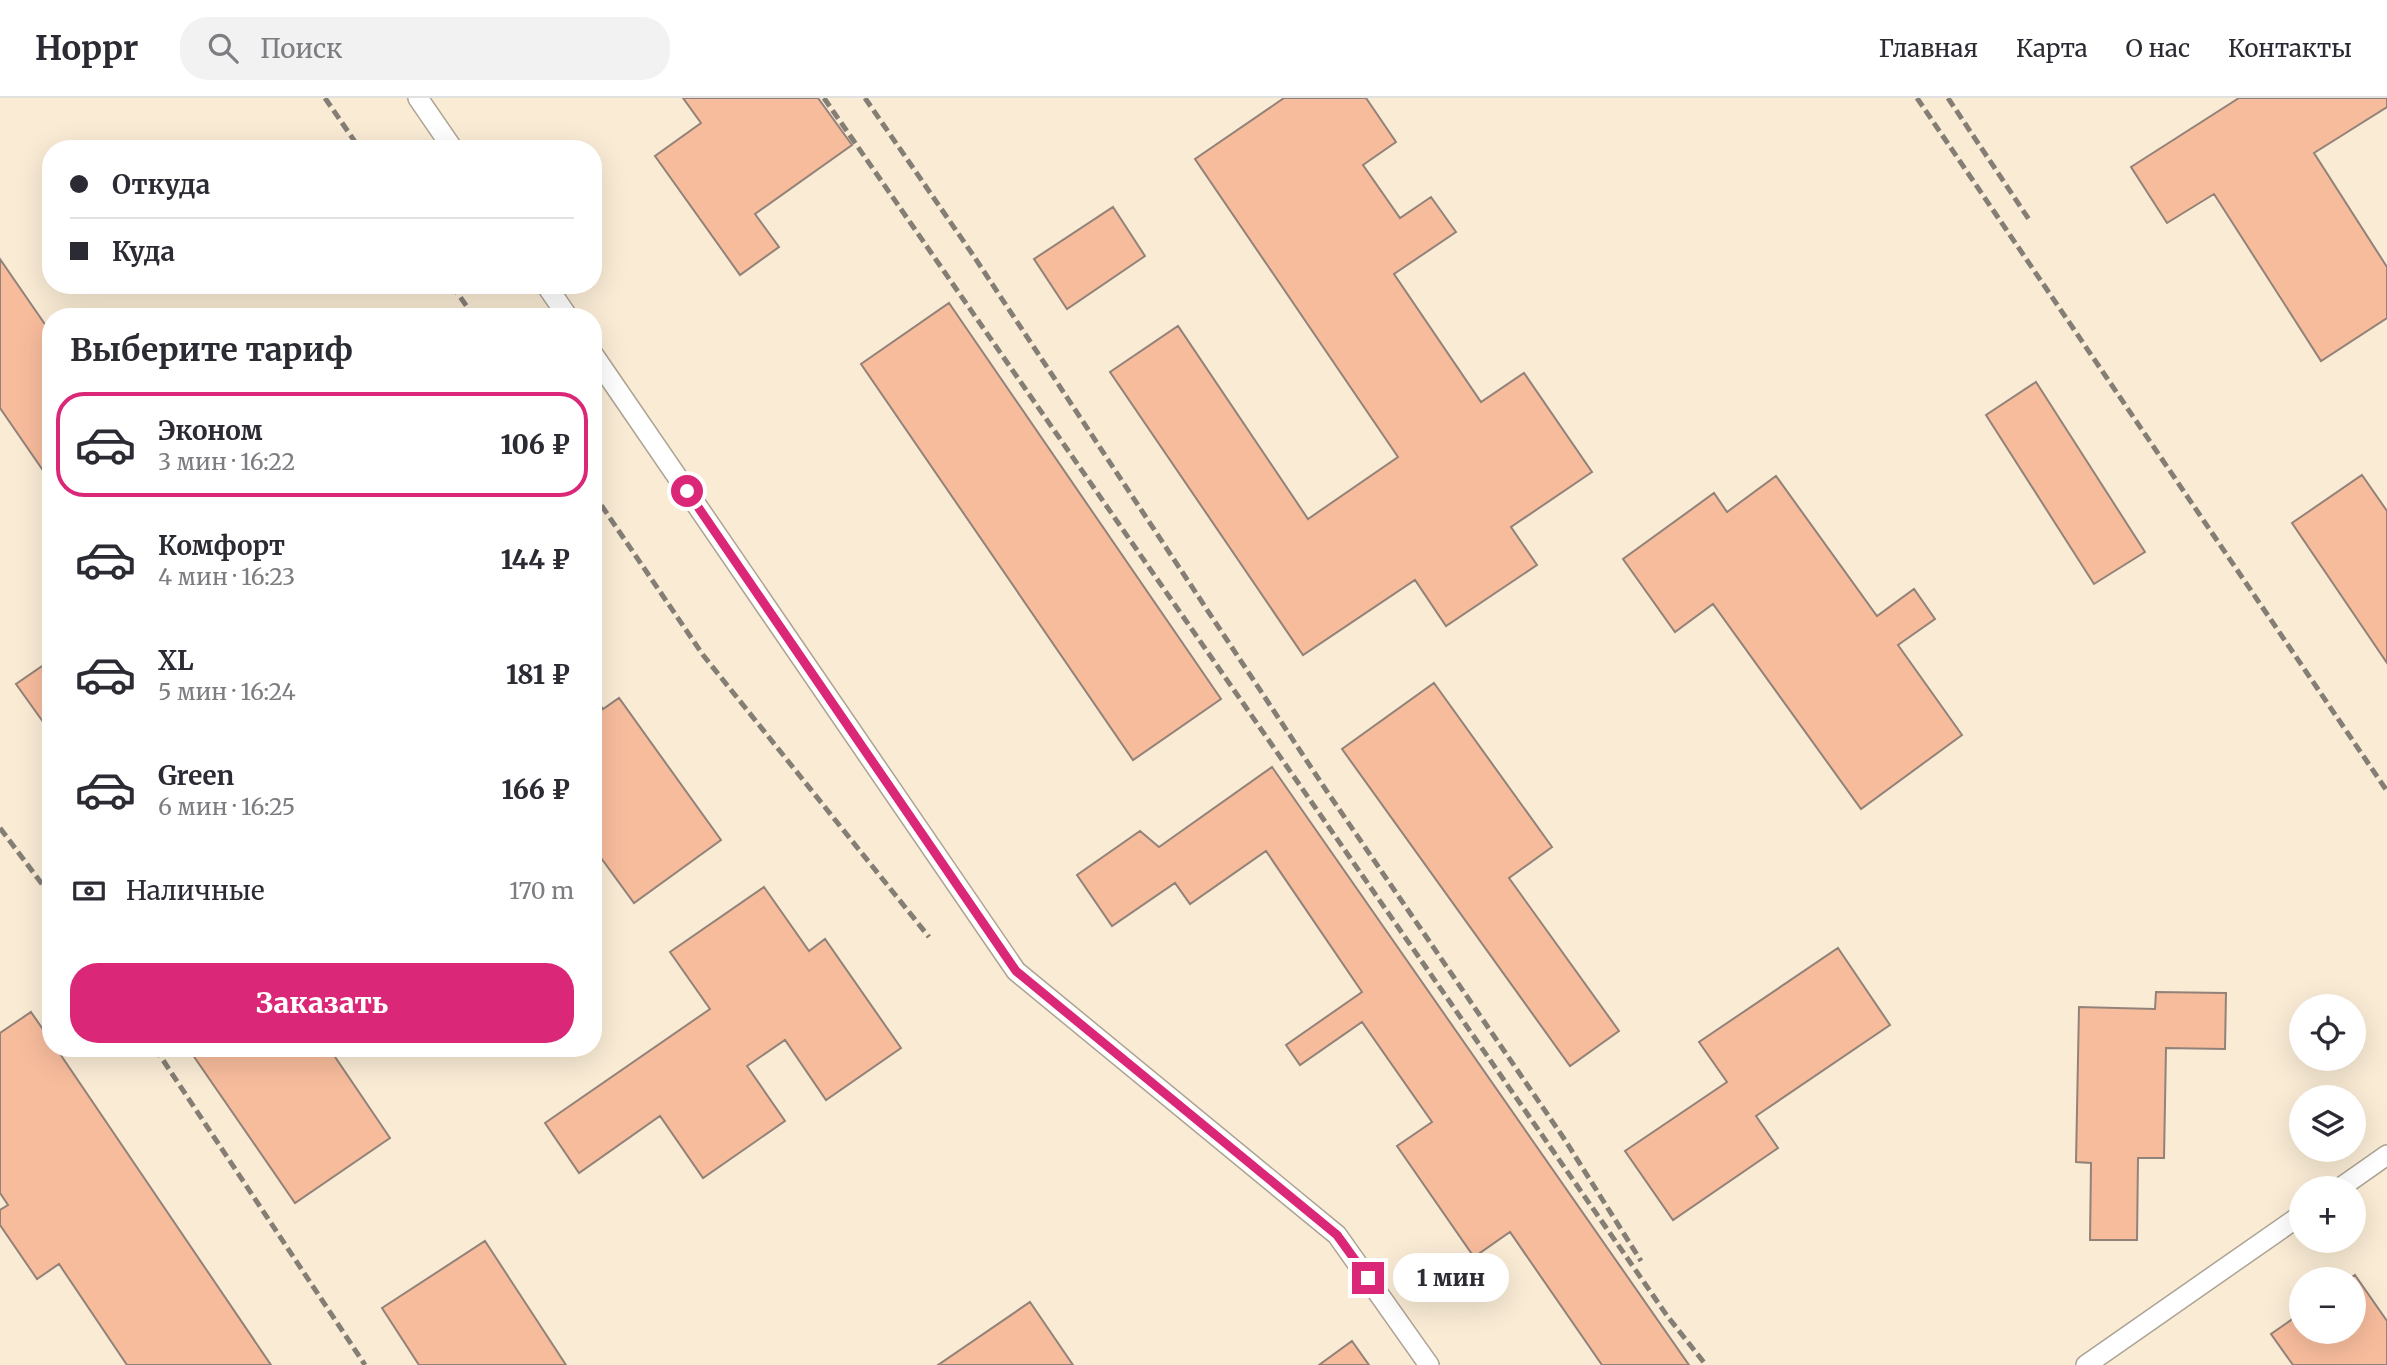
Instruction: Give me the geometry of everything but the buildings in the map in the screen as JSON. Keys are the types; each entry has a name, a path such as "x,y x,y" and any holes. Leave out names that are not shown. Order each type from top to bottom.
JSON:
{"lane":[{"path":"418,98 447,140"},
{"path":"602,367 1016,971 1337,1235 1429,1365"},
{"path":"2357,1176 2387,1155"},
{"path":"2086,1365 2289,1223"}],"shaded area":[{"path":"0,98 2387,98 2387,1365 0,1365"}],"railway":[{"path":"325,98 354,140"},
{"path":"824,98 1668,1317 1706,1365"},
{"path":"865,98 973,255 1328,793 1565,1140 1641,1261"},
{"path":"1917,98 2387,791"},
{"path":"1948,98 2030,221"},
{"path":"458,294 468,308"},
{"path":"602,506 703,655 929,937"},
{"path":"0,828 42,884"},
{"path":"161,1057 365,1365"}],"route":[{"path":"687,491 1016,971 1337,1235 1368,1278"}]}
